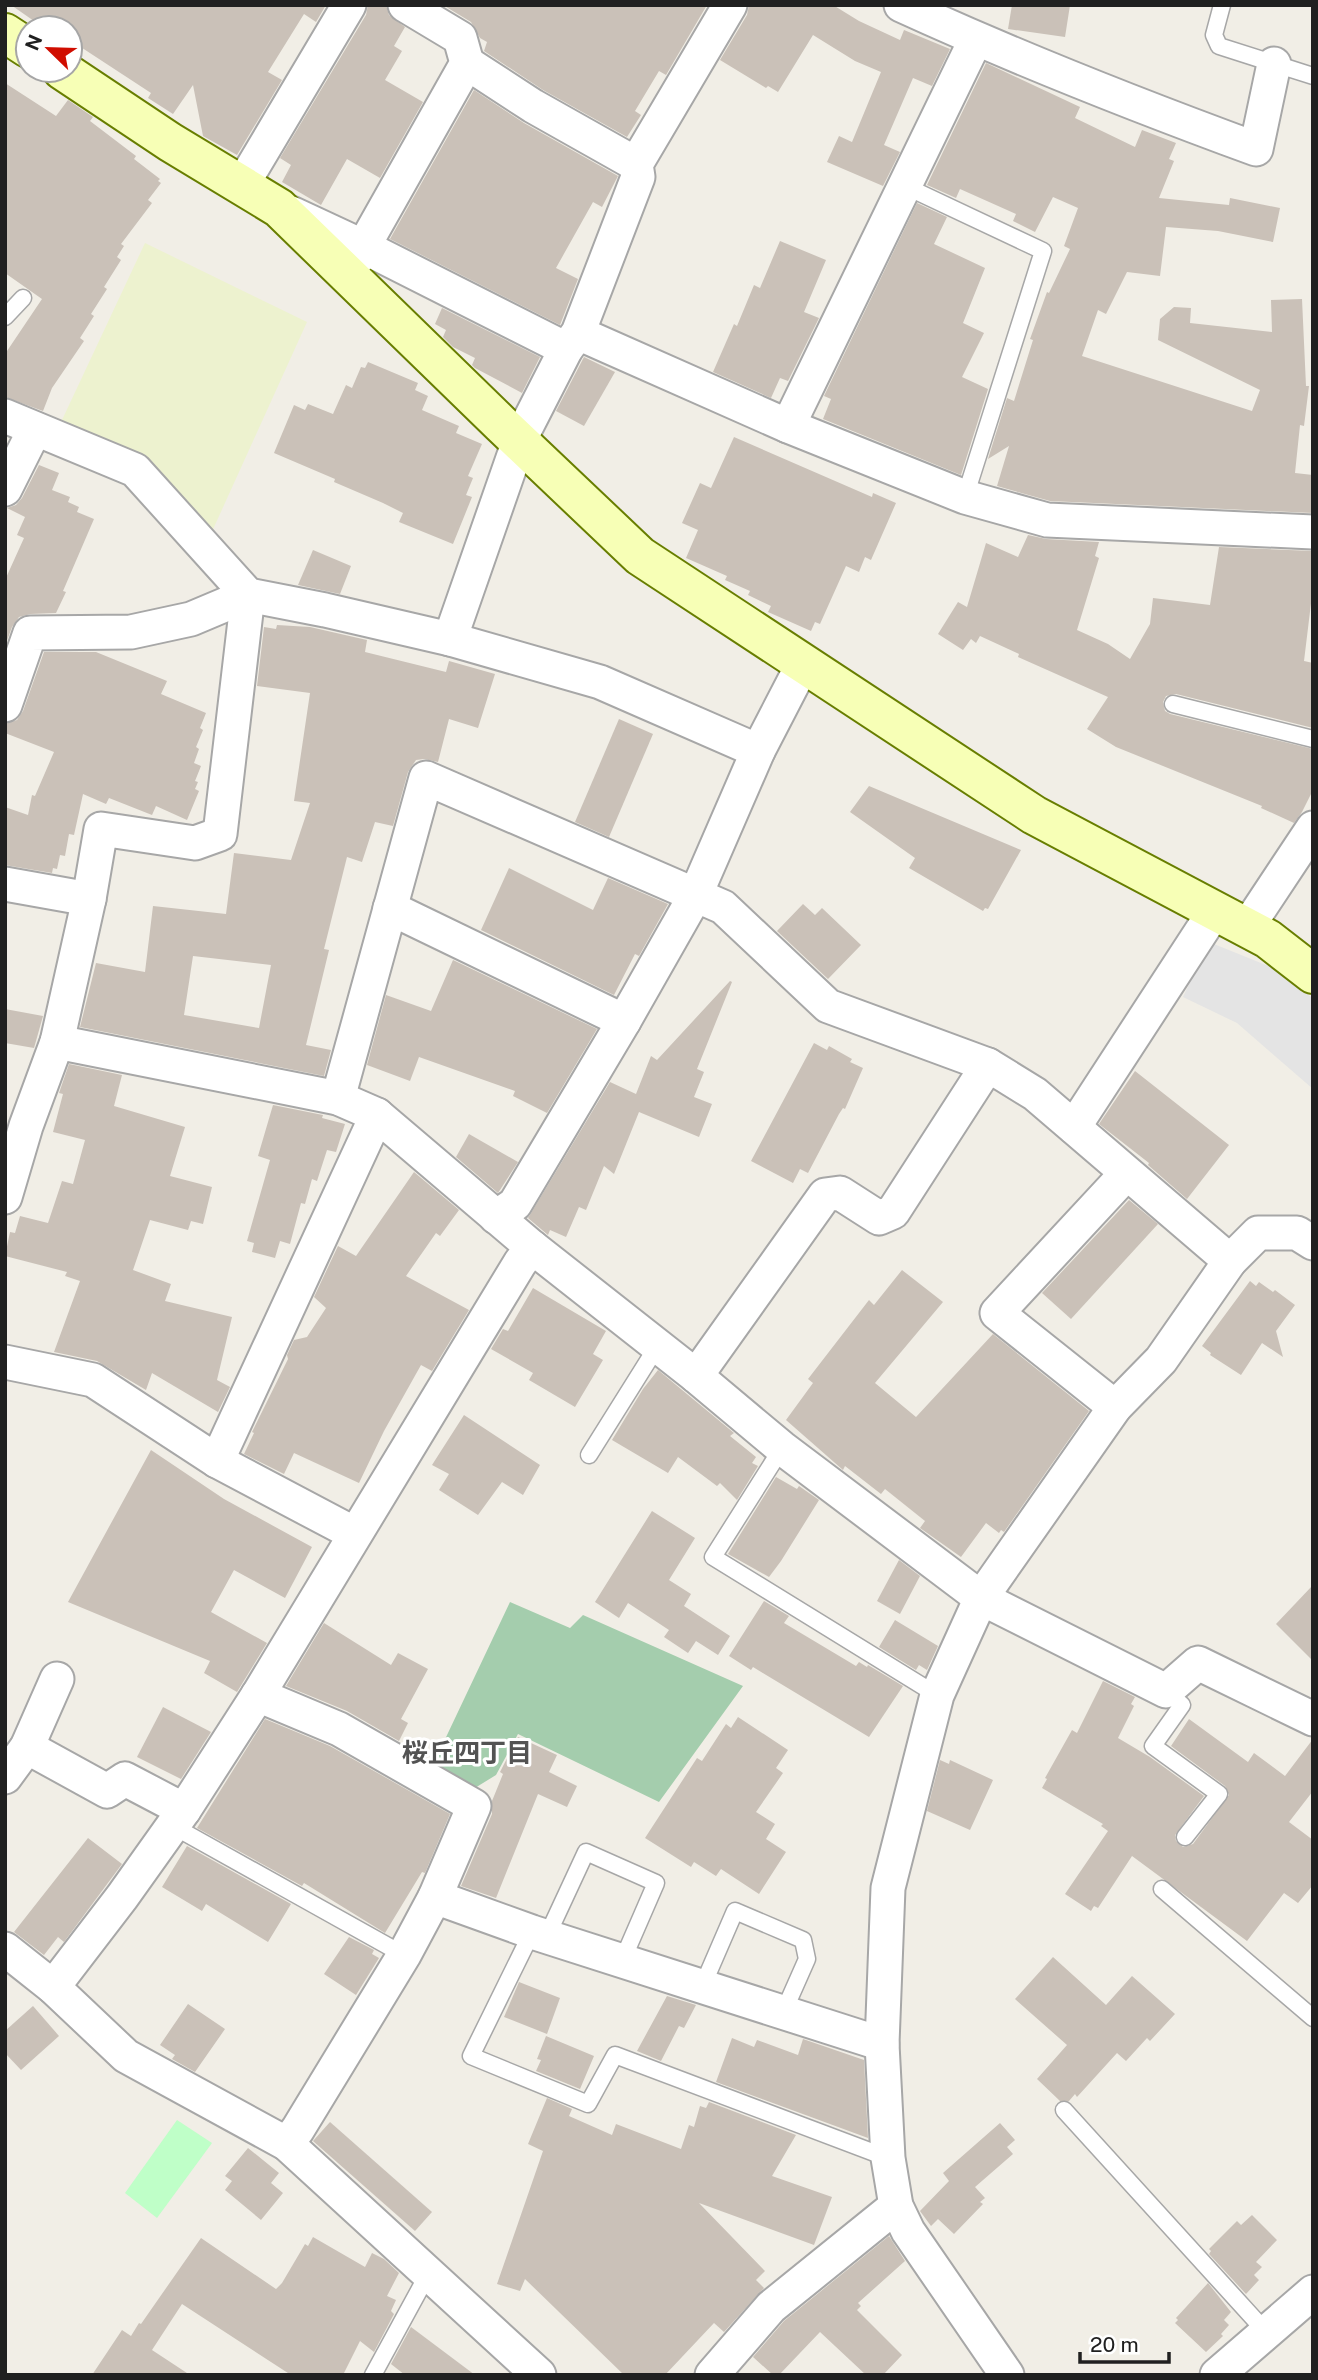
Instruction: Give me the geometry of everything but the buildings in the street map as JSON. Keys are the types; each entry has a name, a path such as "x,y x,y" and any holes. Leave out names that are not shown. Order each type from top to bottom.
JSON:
{"street":[{"path":"242,185 349,5"},
{"path":"405,5 460,38 467,63 533,106 636,164"},
{"path":"450,639 519,441 572,341 638,177 636,164 730,5"},
{"path":"901,5 1141,107 1256,149 1274,64"},
{"path":"788,426 976,39"},
{"path":"356,261 467,63"},
{"path":"83,84 170,142 279,208 356,261 519,441 640,556 1034,815 1268,939 1313,974"},
{"path":"356,261 572,341 965,497 1047,520 1313,532"},
{"path":"5,416 135,470 248,595 220,834 195,843 101,829 89,899 57,1042 16,1124 5,1197"},
{"path":"5,489 35,429"},
{"path":"5,705 30,634 131,632 191,619 248,595 450,639 600,682 758,751"},
{"path":"496,1217 514,1204 624,1021 695,896 758,751 803,664"},
{"path":"338,1098 426,778 723,907 828,1006 988,1065 1035,1094 1230,1261"},
{"path":"1074,1128 1230,920 1313,828"},
{"path":"5,884 89,899"},
{"path":"390,908 624,1021"},
{"path":"57,1042 338,1098 377,1115 532,1247 658,1345 782,1448 981,1598 1166,1691 1198,1663 1308,1709"},
{"path":"696,1376 825,1195 841,1193 879,1218 893,1212 988,1065"},
{"path":"217,1461 377,1115"},
{"path":"1115,1408 997,1313 1126,1174"},
{"path":"1007,2375 908,2231 896,2206 888,2158 882,2044 888,1888 937,1695 981,1598 1115,1408 1161,1360 1230,1261 1258,1233 1297,1233 1313,1243"},
{"path":"53,1987 178,1818 258,1695 532,1247"},
{"path":"5,1363 93,1381 217,1461 355,1534"},
{"path":"5,1777 27,1747 57,1679"},
{"path":"258,1695 339,1729 474,1806 435,1897 404,1955 306,2118 287,2144"},
{"path":"27,1747 107,1791 125,1779 178,1818"},
{"path":"435,1897 540,1934 882,2044"},
{"path":"5,1949 53,1987 126,2056 287,2144 539,2375"},
{"path":"712,2375 771,2307 896,2206"},
{"path":"1217,2375 1313,2292"}],"lane":[{"path":"1222,5 1214,35 1219,46 1313,76"},
{"path":"905,186 1043,251 965,497"},
{"path":"5,317 23,298"},
{"path":"1173,704 1313,739"},
{"path":"589,1455 658,1345"},
{"path":"782,1448 713,1557 937,1695"},
{"path":"1166,1691 1182,1704 1153,1746 1219,1794 1185,1838"},
{"path":"178,1818 404,1955"},
{"path":"623,1959 656,1883 586,1852 471,2056 588,2104 615,2055 888,2158"},
{"path":"1162,1889 1313,2018"},
{"path":"703,1985 735,1912 803,1940 807,1959 784,2011"},
{"path":"1065,2110 1267,2333"},
{"path":"373,2375 428,2274"}],"green space":[{"path":"145,243 307,322 210,536 144,460 62,420"},
{"path":"510,1602 570,1628 583,1615 743,1686 659,1802 518,1734 496,1775 470,1791 430,1771"},
{"path":"177,2120 212,2143 157,2218 125,2193"}],"shaded area":[{"path":"1209,942 1278,970 1313,999 1313,1089 1237,1023 1183,997"}],"district":[{"name":"桜丘四丁目","path":"467,1753"}]}
